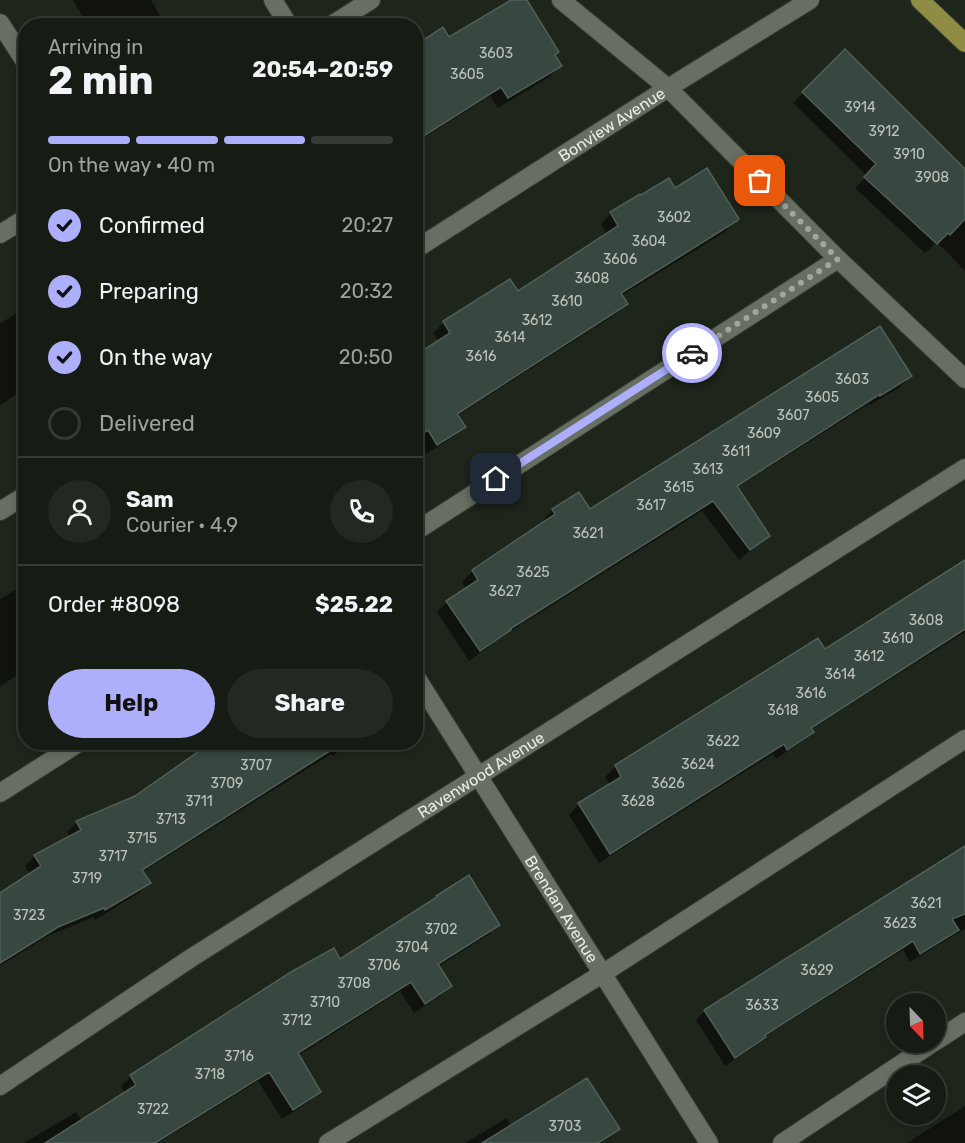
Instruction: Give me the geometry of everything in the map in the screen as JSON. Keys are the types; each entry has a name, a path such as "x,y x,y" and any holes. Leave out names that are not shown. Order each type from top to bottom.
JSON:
{"main road":[{"path":"920,0 965,43"}],"street":[{"path":"273,0 285,18"},
{"path":"343,18 371,0"},
{"path":"561,0 668,88 838,259 965,380"},
{"name":"Bonview Avenue","path":"423,245 810,0"},
{"path":"0,23 18,51"},
{"path":"0,234 18,223"},
{"path":"423,526 838,259"},
{"name":"Ravenwood Avenue","path":"0,1086 191,958 965,468"},
{"path":"0,511 18,500"},
{"name":"Brendan Avenue","path":"423,688 709,1143"},
{"path":"328,1143 602,974 965,739"},
{"path":"0,793 67,750"},
{"path":"946,1035 965,1022"},
{"path":"782,1143 918,1053"}],"building":[{"path":"511,0 527,0 559,52 555,55 562,66 508,98 501,87 423,137 423,40 443,27 449,37"},
{"path":"845,49 965,169 965,219 950,235 948,233 937,244 864,177 876,164 802,92"},
{"path":"707,168 739,219 621,293 628,304 457,414 466,427 437,445 428,430 423,433 423,350 450,333 443,321 510,279 518,291 618,226 610,212 640,194 669,178 675,188"},
{"path":"880,326 912,376 737,486 770,536 750,550 713,501 510,629 480,651 446,601 478,580 472,570 555,514 552,509 579,492 590,509"},
{"path":"965,560 965,629 811,728 814,732 787,750 784,744 610,854 578,803 621,777 615,765 818,638 825,649"},
{"path":"201,750 331,750 142,870 151,883 105,910 104,908 58,927 0,963 0,893 41,866 34,855 81,830 76,821 135,796"},
{"path":"965,846 965,914 952,919 959,930 920,954 913,941 765,1035 766,1037 735,1058 704,1010"},
{"path":"469,875 500,925 438,964 452,986 425,1004 411,982 298,1053 321,1092 293,1110 269,1072 155,1143 45,1143 136,1085 130,1075 291,972 334,948 340,959"},
{"path":"587,1078 620,1129 598,1143 482,1143"}],"way so far":[{"path":"692,353 838,259 760,181"}],"route":[{"path":"496,479 692,353"}]}
